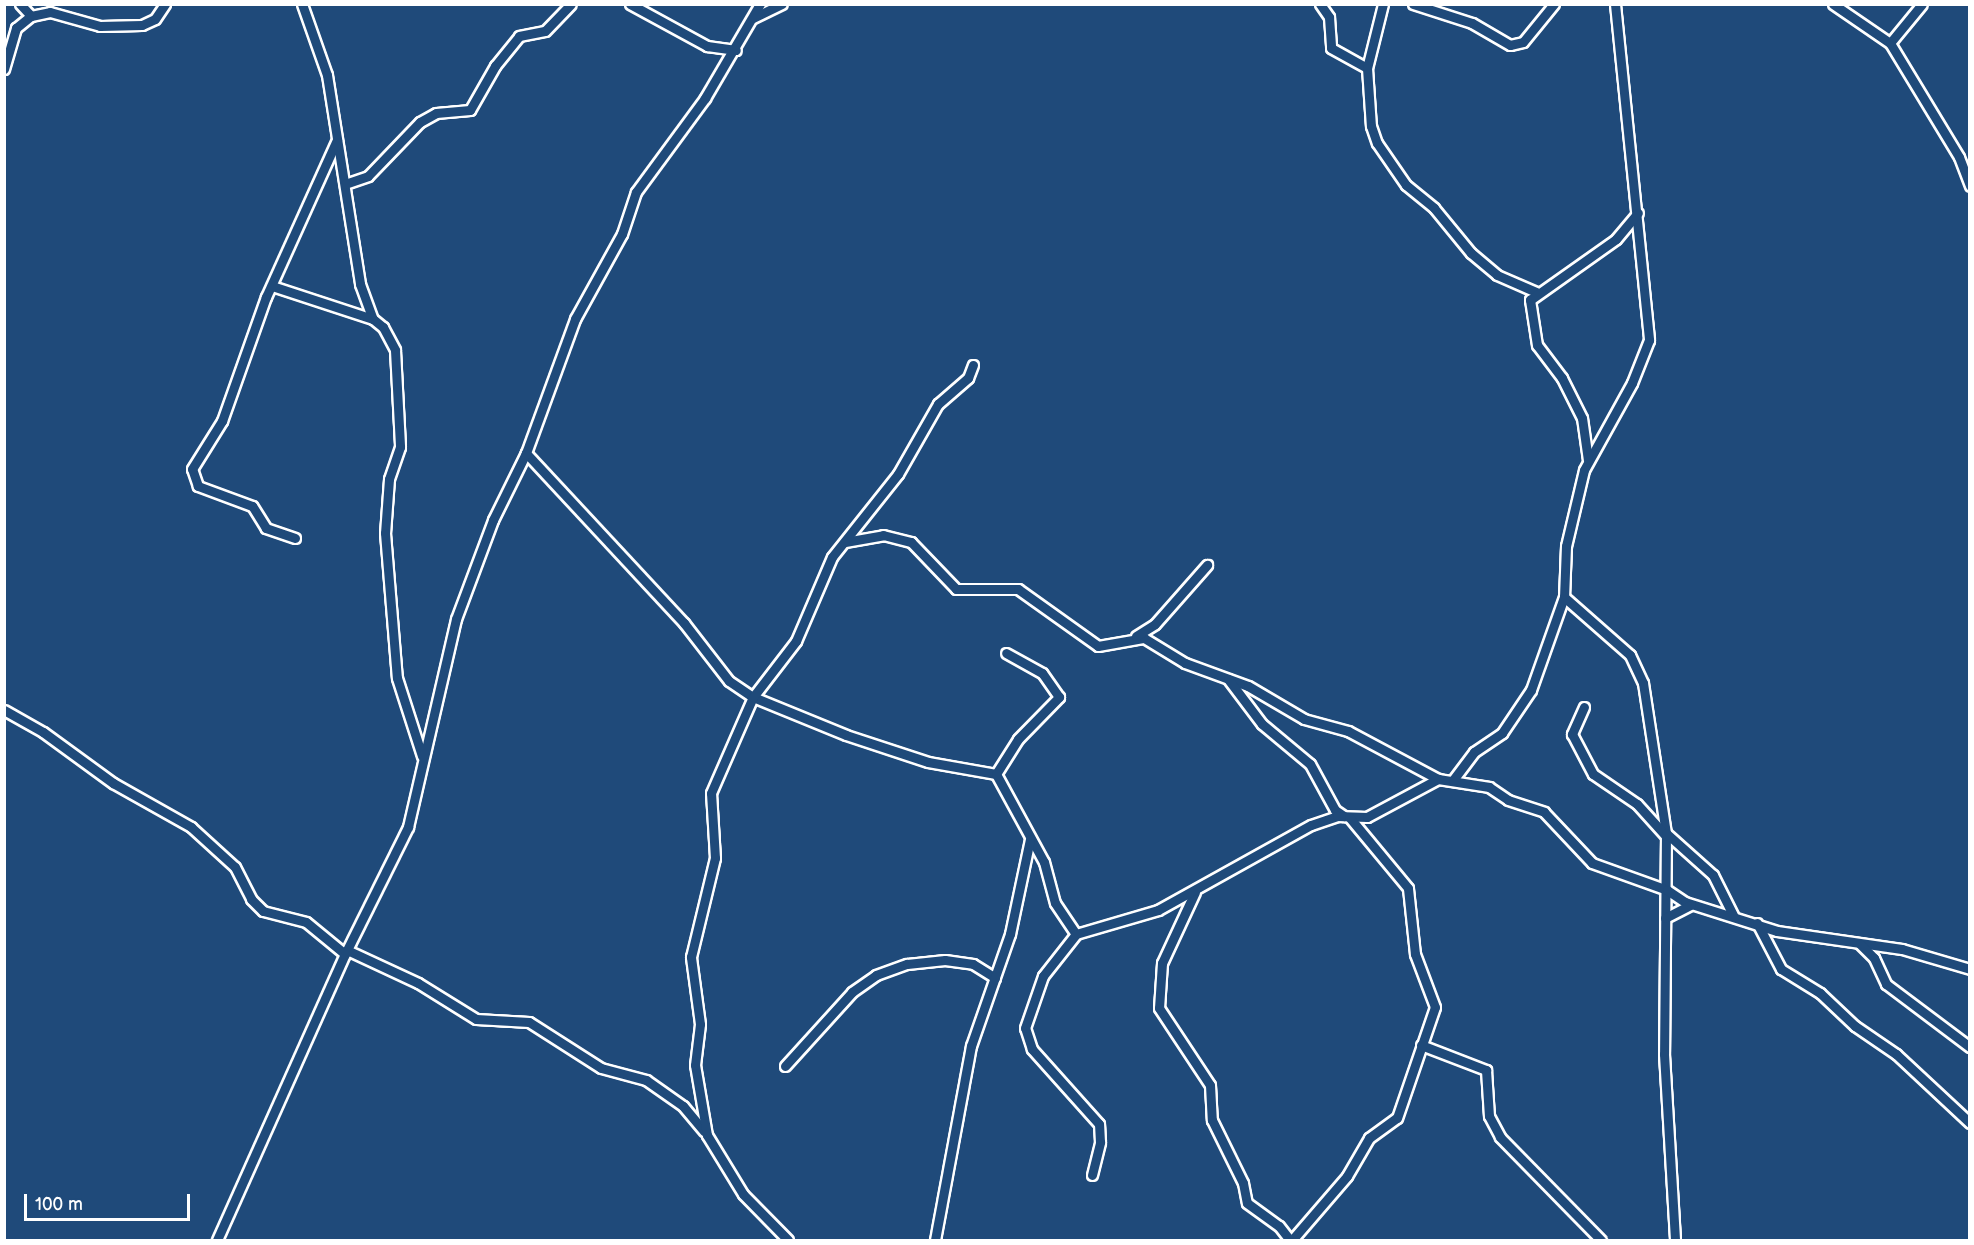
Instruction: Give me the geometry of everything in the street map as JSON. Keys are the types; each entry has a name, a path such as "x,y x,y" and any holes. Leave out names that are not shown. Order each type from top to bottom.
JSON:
{"street":[{"path":"20,4 31,16"},
{"path":"4,69 15,28 31,16 50,12 100,26 142,25 154,19 165,4"},
{"path":"302,4 322,56 360,284 373,320"},
{"path":"345,184 368,176 420,122 436,113 470,110 495,66 519,36 545,31 571,4"},
{"path":"630,4 707,46 736,50"},
{"path":"217,1240 346,952 408,827 456,620 493,520 526,453 559,356 598,270 621,234 636,192 736,50 759,4"},
{"path":"753,18 782,4"},
{"path":"1383,4 1367,68 1371,126 1394,171 1479,260 1497,275 1536,292"},
{"path":"1413,4 1472,23 1510,45 1523,42 1554,4"},
{"path":"1453,780 1474,752 1502,733 1530,690 1563,597 1568,537 1588,460 1632,383 1649,340 1638,213 1615,4"},
{"path":"1833,4 1890,43 1959,157 1970,186"},
{"path":"1890,43 1922,4"},
{"path":"1325,6 1329,17 1331,48 1367,68"},
{"path":"295,538 266,528 252,506 198,486 192,474 194,462 222,421 272,286 336,140"},
{"path":"1588,460 1578,408 1534,336 1529,306 1536,292 1616,239 1638,213"},
{"path":"272,286 373,320 383,327 395,350 400,447 388,479 385,533 392,645 404,710 423,758"},
{"path":"706,1135 695,1065 700,1024 691,957 715,858 711,793 753,697 796,641 826,567 877,495 898,474 938,404 969,378 974,365"},
{"path":"526,453 684,623 729,681 753,697 928,762 996,774"},
{"path":"845,542 867,535 900,538 911,542 961,591 1018,589 1098,646 1136,636 1161,617 1207,565"},
{"path":"1563,597 1640,667 1666,834 1664,1081 1675,1240"},
{"path":"1136,636 1185,663 1228,679 1297,716 1360,737 1438,779 1489,787 1508,800 1544,812 1592,863 1667,890 1693,905 1757,923 1860,944 1902,949 1970,969"},
{"path":"996,774 1018,739 1059,697 1042,673 1006,653"},
{"path":"1195,892 1162,963 1159,1008 1210,1085 1212,1120 1243,1183 1247,1203 1279,1226 1291,1240 1347,1176 1369,1138 1397,1118 1435,998 1415,954 1412,899 1400,875 1346,816 1335,810 1310,764 1262,724 1228,679"},
{"path":"1584,707 1572,734 1593,774 1637,804 1666,834 1713,875 1734,917"},
{"path":"4,710 51,737 113,783 191,827 235,867 263,911 306,922 346,952 418,983 476,1019 529,1022 601,1068 646,1080 683,1106 706,1135 743,1194 788,1240"},
{"path":"996,774 1044,862 1055,903 1076,934"},
{"path":"1092,1175 1100,1142 1099,1124 1032,1049 1025,1028 1043,976 1076,934 1158,910 1195,892 1311,825 1346,816 1372,815 1438,779"},
{"path":"935,1240 970,1046 1010,934 1030,839"},
{"path":"1665,918 1678,908 1693,905"},
{"path":"1757,923 1781,969 1820,993 1855,1026 1896,1054 1970,1123"},
{"path":"1860,944 1874,958 1886,984 1970,1047"},
{"path":"785,1066 852,992 876,975 907,964 945,960 973,964 995,978"},
{"path":"1421,1045 1486,1070 1489,1116 1500,1137 1601,1240"}]}
